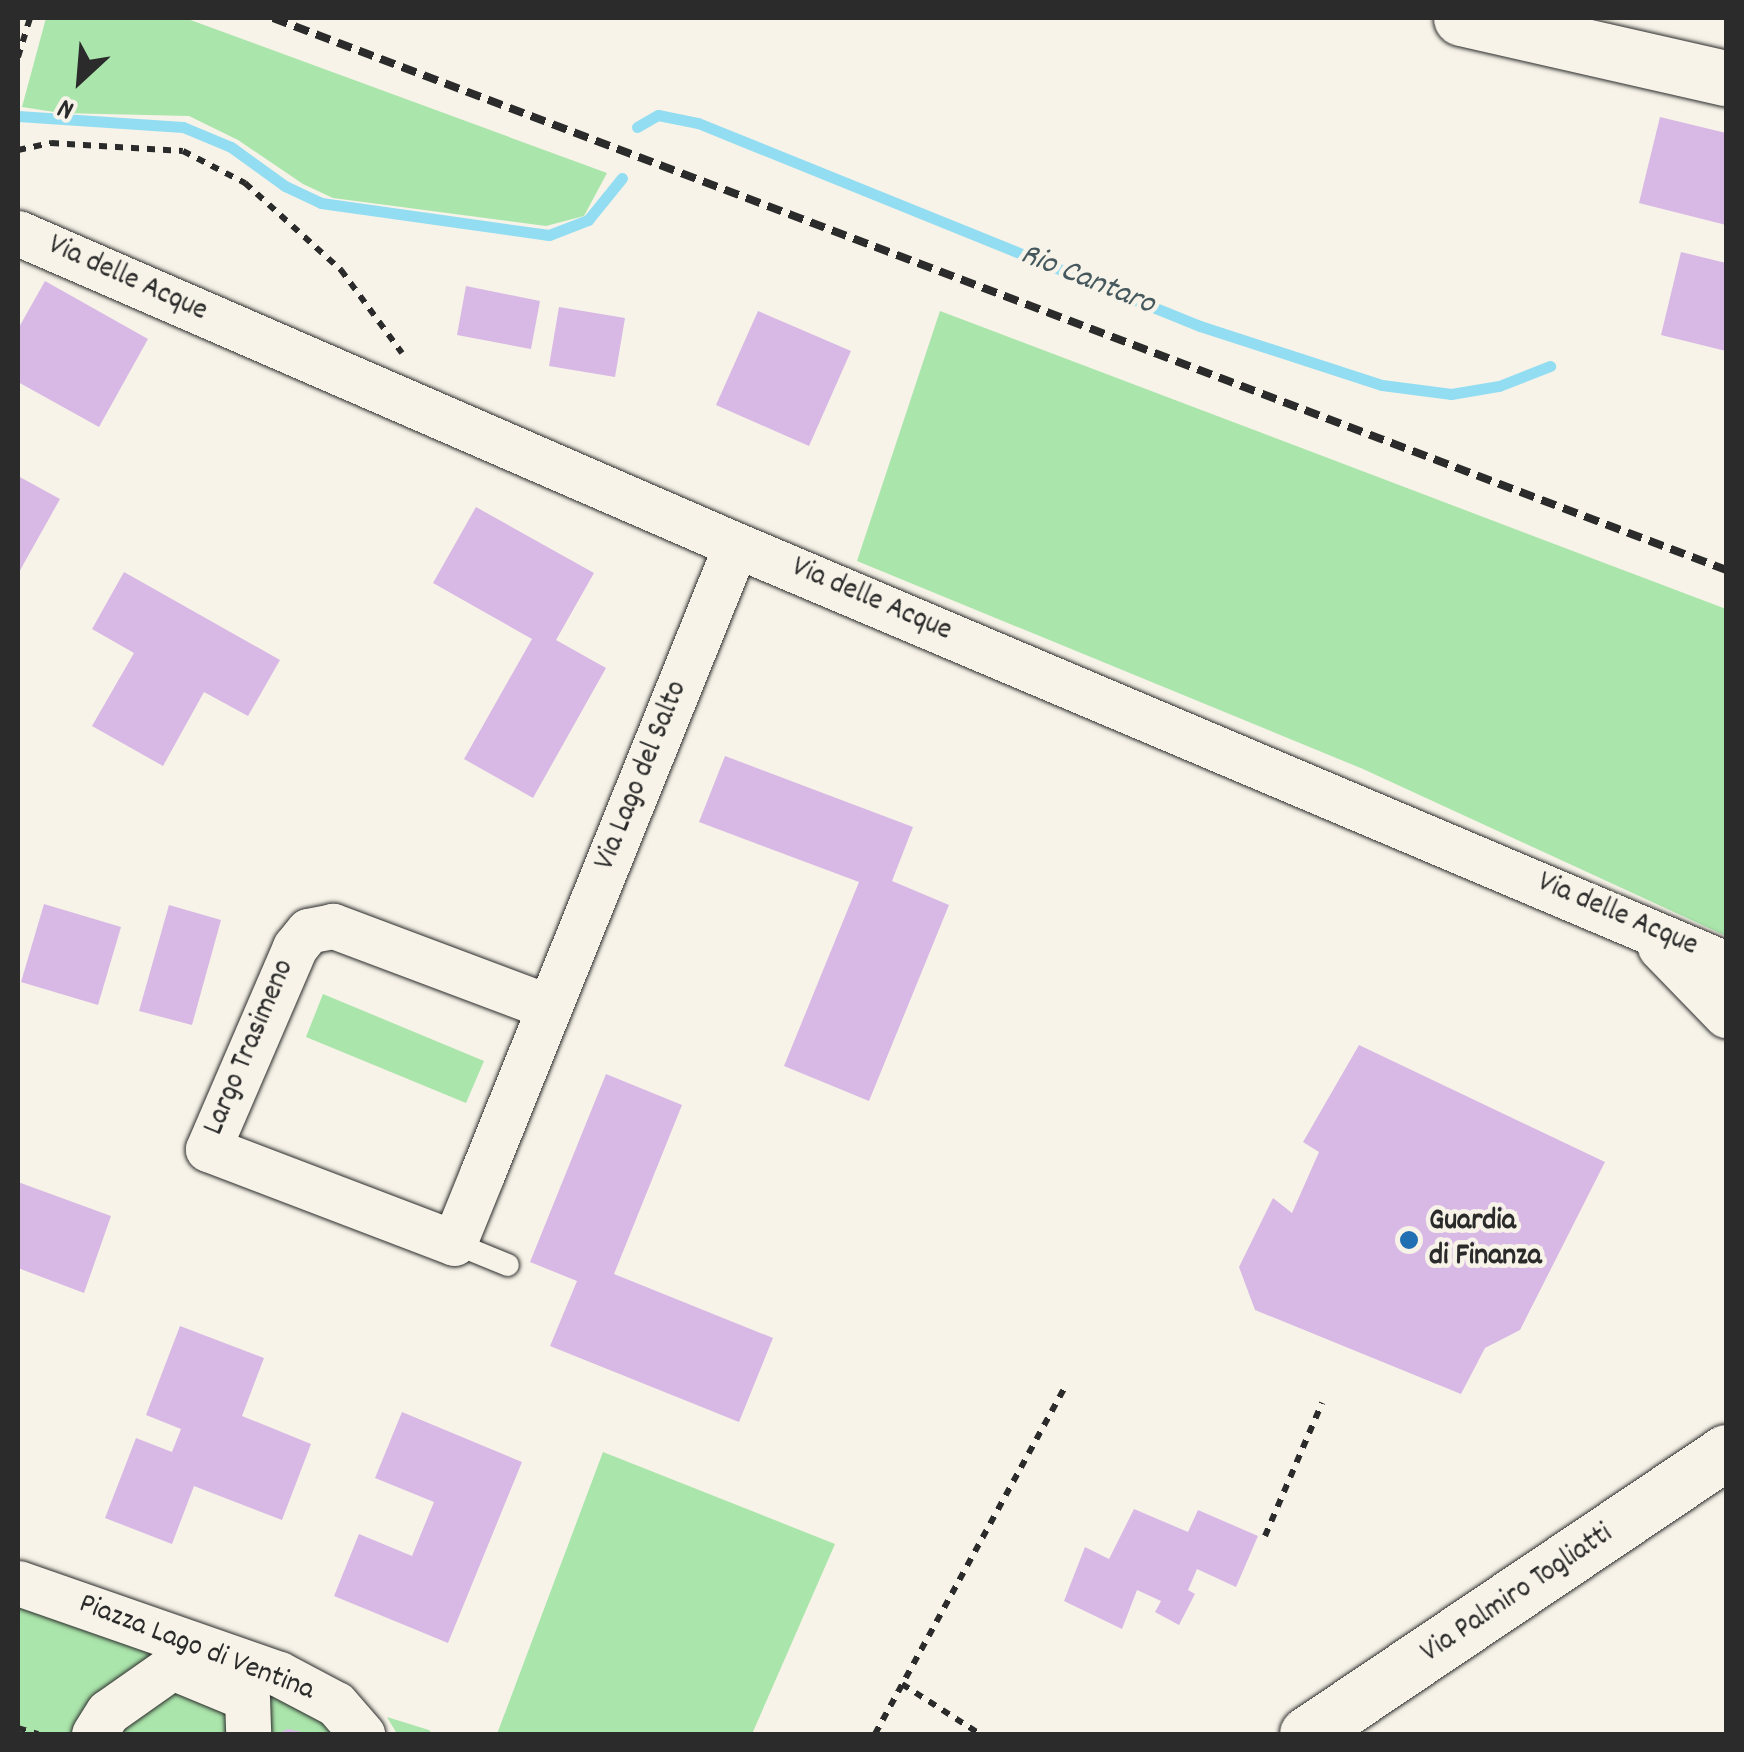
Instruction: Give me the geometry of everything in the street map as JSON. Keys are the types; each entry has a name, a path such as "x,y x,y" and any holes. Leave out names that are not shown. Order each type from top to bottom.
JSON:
{"street":[{"path":"1461,18 1563,29 1726,78"},
{"name":"Via delle Acque","path":"21,242 1726,964"},
{"name":"Via Lago del Salto","path":"550,1006 736,545"},
{"path":"1633,922 1726,1015"},
{"name":"Largo Trasimeno","path":"454,1243 208,1149 294,947 308,931 334,926 550,1006"},
{"path":"454,1243 550,1006"},
{"name":"Via Palmiro Togliatti","path":"1307,1734 1726,1452"},
{"name":"Piazza Lago di Ventina","path":"18,1583 279,1674 336,1704 362,1734"},
{"path":"94,1734 108,1712 172,1666 247,1698 248,1734"}],"lane":[{"path":"454,1243 508,1265"}],"path":[{"path":"18,56 30,18"},
{"path":"18,150 51,143 183,151 245,183 341,270 408,361"},
{"path":"875,1734 1064,1388"},
{"path":"1265,1536 1322,1403"},
{"path":"902,1684 980,1734"},
{"path":"18,1728 38,1734"}],"green space":[{"path":"46,18 185,18 607,173 584,216 546,226 333,198 303,184 238,140 189,116 61,113 22,107"},
{"path":"940,311 1726,609 1726,936 1363,769 857,561"},
{"path":"323,994 484,1061 466,1103 306,1037"},
{"path":"603,1452 835,1544 752,1734 497,1734"},
{"path":"18,1604 273,1692 342,1734 18,1734"},
{"path":"387,1717 429,1730 433,1734 397,1734"}],"building":[{"path":"1660,117 1726,133 1726,225 1639,203"},
{"path":"1681,252 1726,263 1726,351 1661,335"},
{"path":"45,281 148,339 99,427 18,382 18,329"},
{"path":"466,286 540,301 531,349 457,335"},
{"path":"559,307 625,318 615,377 549,366"},
{"path":"758,311 851,351 809,446 716,405"},
{"path":"18,476 60,499 18,574"},
{"path":"476,507 594,573 556,640 606,668 533,798 464,759 532,639 433,583"},
{"path":"124,572 280,660 248,716 204,692 163,766 92,726 134,653 92,629"},
{"path":"725,756 913,827 892,881 949,905 869,1101 784,1066 859,882 699,822"},
{"path":"44,904 121,927 98,1005 21,982"},
{"path":"169,905 221,920 192,1025 139,1011"},
{"name":"Guardia di Finanza","path":"1359,1045 1605,1162 1520,1330 1485,1348 1461,1394 1255,1310 1239,1267 1273,1198 1292,1213 1319,1152 1303,1142"},
{"path":"606,1074 682,1105 614,1274 773,1338 739,1422 550,1346 577,1281 530,1262"},
{"path":"18,1182 111,1216 84,1293 18,1268"},
{"path":"180,1326 264,1358 242,1416 311,1444 282,1520 194,1486 172,1544 105,1518 136,1438 172,1452 181,1429 146,1415"},
{"path":"402,1412 522,1462 448,1643 334,1596 359,1534 412,1556 434,1502 375,1478"},
{"path":"1134,1509 1188,1532 1198,1510 1258,1536 1236,1587 1197,1569 1188,1590 1195,1594 1179,1625 1155,1612 1161,1601 1137,1590 1122,1629 1064,1601 1085,1547 1109,1559"},
{"path":"288,1729 307,1733 307,1734 276,1734"}],"waterway":[{"name":"Rio Cantaro","path":"637,127 658,115 698,123 1200,326 1382,385 1451,394 1499,386 1550,366"},
{"name":"Rio Cantaro","path":"18,116 183,127 231,147 285,186 321,203 549,235 588,220 622,178"}],"railway":[{"path":"273,18 1726,570"}],"place":[{"name":"Guardia di Finanza","path":"1409,1240"}]}
